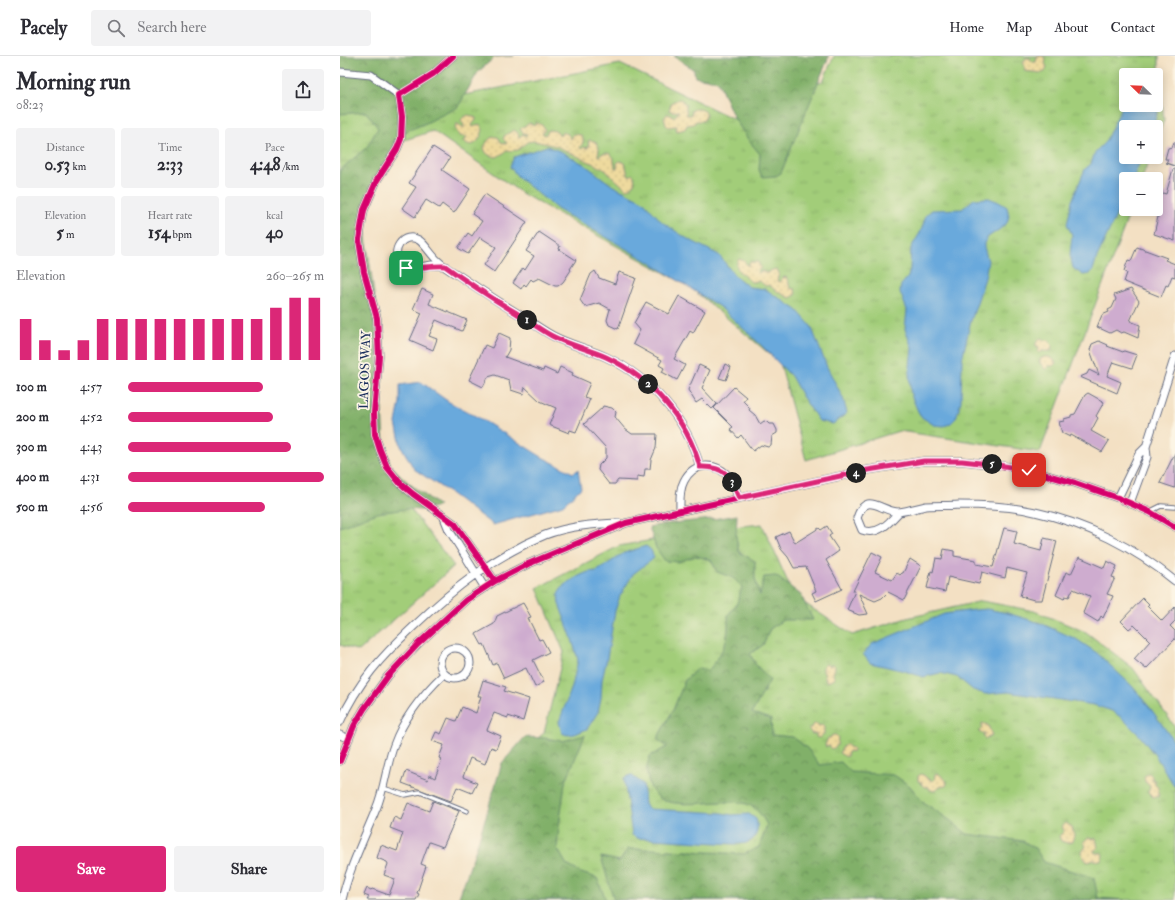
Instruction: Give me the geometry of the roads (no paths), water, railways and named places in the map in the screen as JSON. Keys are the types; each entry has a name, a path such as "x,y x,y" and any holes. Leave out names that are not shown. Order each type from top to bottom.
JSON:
{"street":[{"path":"340,72 371,75 399,95 433,74 453,56"},
{"name":"LAGOS WAY","path":"399,95 402,117 401,139 397,149 377,180 364,210 359,240 364,272 377,318 379,356 374,414 376,434 380,450 387,467 413,494 455,524 496,581"},
{"path":"445,266 432,265 414,268 401,266 395,255 397,248 401,241 409,238 418,240 438,261 551,335 605,357 619,364 643,380 658,394 679,421 693,445 700,467"},
{"path":"1130,503 1147,457 1146,447 1175,356"},
{"path":"1118,498 1139,454 1146,447"},
{"path":"340,722 354,695 375,665 427,614 485,566 546,535 573,527 592,524 626,523 868,470 924,461 962,461 1029,470 1075,483 1130,503 1150,512 1175,527"},
{"path":"680,511 681,489 684,480 689,473 700,467 711,466 719,468 731,480 739,498"},
{"path":"898,512 881,529 875,532 862,530 857,518 860,508 866,504 875,504 898,512 927,506 961,505 995,506 1035,512 1069,522 1113,539 1156,565 1175,581"},
{"path":"443,515 448,530 485,588"},
{"path":"340,761 342,751 354,726 388,676 418,644 466,600 496,581 548,555 576,545 626,523"},
{"path":"454,648 459,649 466,654 470,663 464,676 454,678 444,674 440,665 440,660 446,652 454,648"},
{"path":"342,900 349,873 377,808 393,746 399,732 420,699 444,674"},
{"path":"340,735 349,739"}],"lane":[{"path":"1150,512 1161,506 1175,507"},
{"path":"383,788 405,795 420,792 467,811"}],"water":[{"path":"1120,112 1157,112 1155,120 1119,120 1119,164 1139,164 1135,172 1119,172 1119,209 1097,257 1093,270 1090,274 1083,275 1073,268 1070,255 1072,235 1067,224 1072,201 1085,169 1091,164 1095,152 1105,142"},
{"path":"547,146 562,152 585,165 613,186 643,201 662,222 686,238 719,255 734,275 749,287 765,289 797,310 811,326 827,367 843,398 847,413 833,424 819,421 802,396 791,376 761,345 721,308 651,263 557,209 518,177 510,167 514,157"},
{"path":"989,198 1007,207 1009,216 1007,223 988,237 984,243 988,261 985,278 970,324 962,360 961,401 956,418 950,424 944,426 934,425 920,416 911,395 909,374 912,348 905,329 907,310 900,292 901,285 908,277 911,248 921,231 926,215 932,210 962,209 974,199"},
{"path":"421,382 449,402 481,419 542,457 573,473 578,470 581,488 563,505 493,525 414,469 401,446 396,423 400,402 400,385"},
{"path":"646,546 651,550 654,558 633,574 620,596 615,611 602,680 601,698 598,712 587,729 575,734 567,735 562,733 559,722 572,687 578,660 559,604 558,594 564,585 579,576 588,572 597,571 624,553"},
{"path":"987,609 1007,613 1040,623 1076,639 1097,653 1132,686 1151,709 1175,743 1175,787 1155,755 1140,736 1122,718 1112,711 1094,705 1008,692 985,694 973,690 957,677 940,673 923,677 905,671 870,663 863,654 872,644 944,614"},
{"path":"631,775 643,784 645,804 648,809 722,813 732,815 749,814 756,819 757,830 755,837 750,842 736,844 637,838 632,835 624,778"}]}
